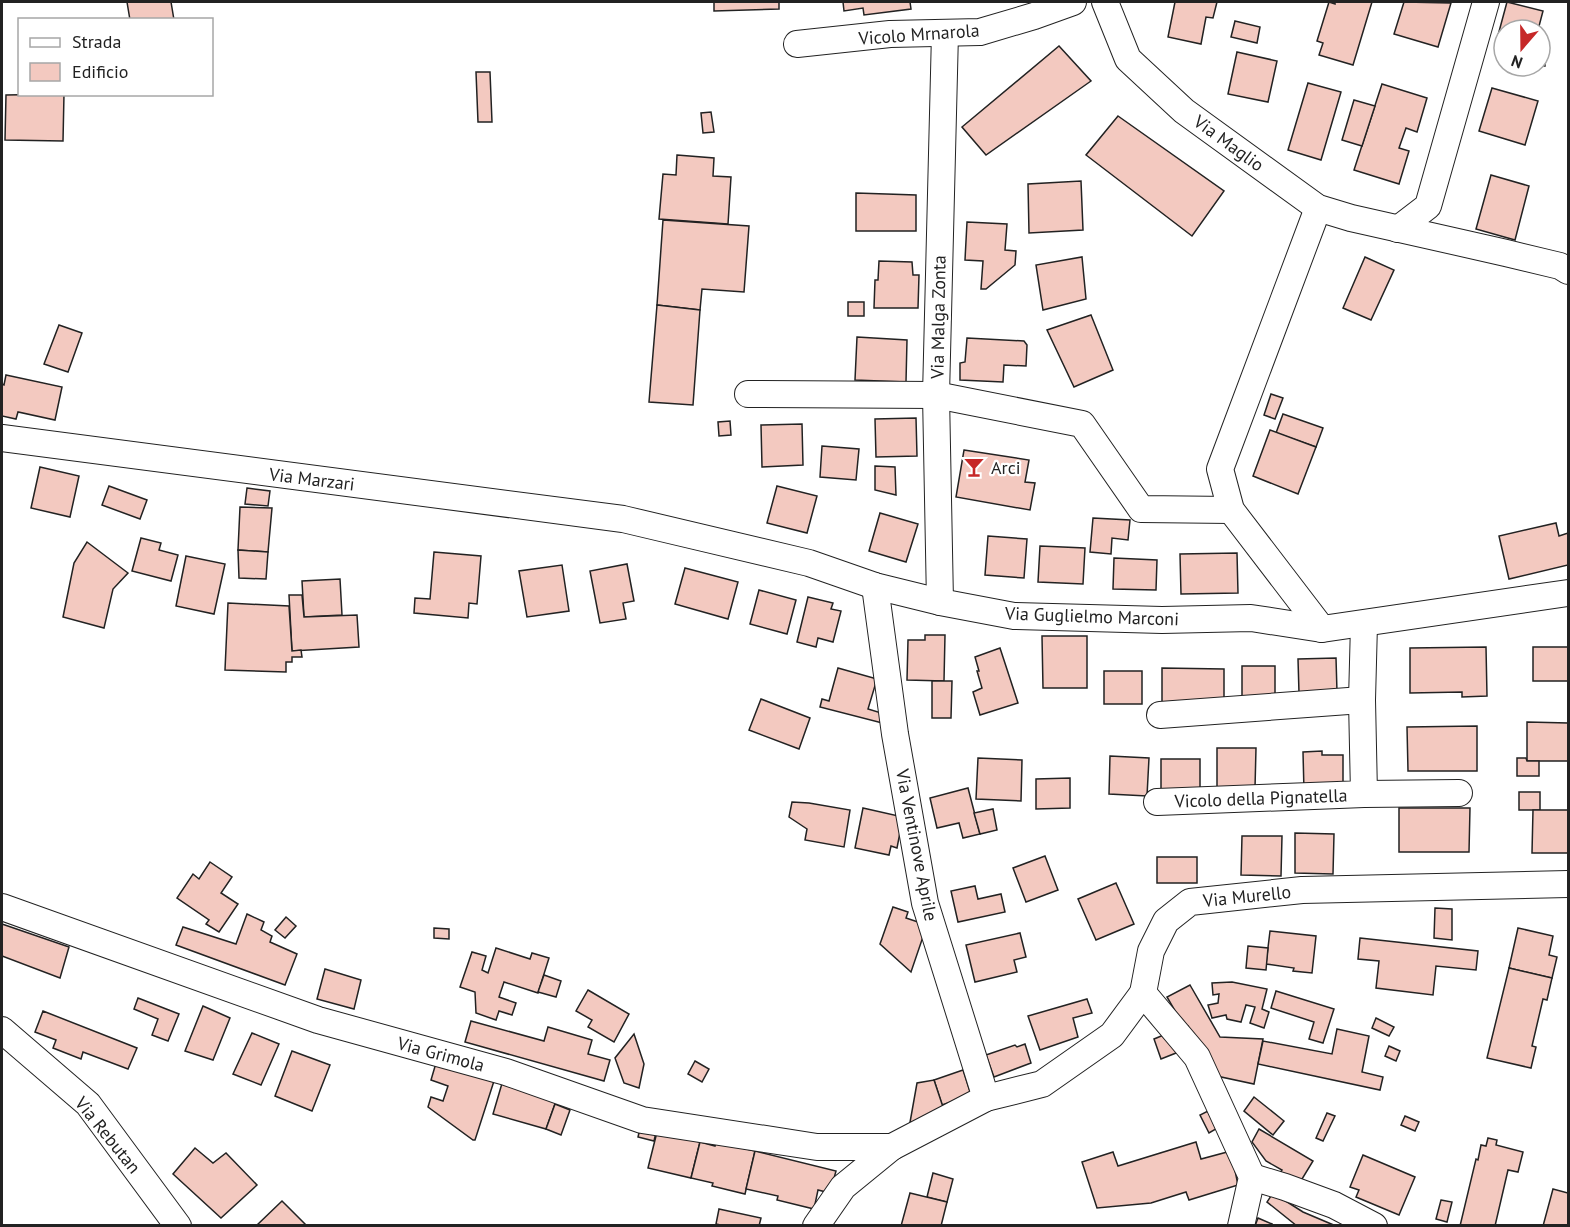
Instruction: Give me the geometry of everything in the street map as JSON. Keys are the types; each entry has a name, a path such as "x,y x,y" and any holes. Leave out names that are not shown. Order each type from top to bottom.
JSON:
{"street":[{"name":"Vicolo Mrnarola","path":"797,44 890,34 980,32 1073,2"},
{"name":"Via Maglio","path":"1105,2 1128,59 1184,111 1318,208 1351,218 1517,255 1560,266 1569,271"},
{"path":"1398,229 1428,206 1486,2"},
{"name":"Via Malga Zonta","path":"939,602 936,395 945,33"},
{"path":"1318,208 1220,469 1232,510 1322,629"},
{"path":"748,394 936,395 1082,424 1141,509 1232,510"},
{"name":"Via Marzari","path":"2,438 623,519"},
{"name":"Via Guglielmo Marconi","path":"623,519 809,563 875,586 939,602 1014,616 1162,620 1251,618 1322,629 1569,593"},
{"name":"Via Ventinove Aprile","path":"875,586 895,734 926,903 986,1098"},
{"name":"Vicolo della Pignatella","path":"1364,624 1362,700 1364,794"},
{"path":"1160,715 1362,700"},
{"name":"Vicolo della Pignatella","path":"1157,802 1364,794 1459,793"},
{"name":"Via Murello","path":"1143,993 1151,951 1166,921 1190,902 1302,890 1569,884"},
{"name":"Via Grimola","path":"2,907 318,1020 506,1072 642,1120 817,1147 892,1147"},
{"path":"816,1226 843,1187 892,1147 986,1098 1042,1084 1112,1035 1143,993 1197,1058 1252,1177 1241,1226"},
{"name":"Via Rebutan","path":"2,1030 88,1104 178,1226"},
{"path":"1252,1177 1334,1205 1374,1226"}],"building":[{"path":"127,2 171,2 174,18 130,18"},
{"path":"714,2 779,2 779,9 714,11"},
{"path":"843,2 910,2 911,9 864,15 863,8 844,11"},
{"path":"1175,2 1217,2 1213,18 1206,17 1201,44 1168,37"},
{"path":"1329,2 1335,4 1335,2 1372,2 1353,65 1319,55 1323,43 1317,41"},
{"path":"1404,2 1451,3 1438,47 1394,34"},
{"path":"1507,2 1543,11 1541,18 1503,18"},
{"path":"1235,21 1260,27 1257,43 1231,37"},
{"path":"1059,46 1091,81 986,155 962,127"},
{"path":"1237,52 1277,61 1268,102 1228,94"},
{"path":"476,72 490,72 492,122 478,122"},
{"path":"1308,83 1341,92 1321,160 1288,150"},
{"path":"1382,84 1427,98 1417,132 1406,128 1399,148 1409,151 1399,184 1354,170"},
{"path":"1492,88 1538,101 1525,145 1479,131"},
{"path":"6,95 64,96 63,141 5,140"},
{"path":"1354,100 1375,106 1362,146 1342,140"},
{"path":"711,112 714,132 703,133 701,113"},
{"path":"1118,116 1224,191 1192,236 1086,155"},
{"path":"677,155 714,158 713,176 731,177 728,224 659,219 663,174 676,175"},
{"path":"1491,175 1529,186 1515,240 1476,229"},
{"path":"1081,181 1083,230 1029,233 1028,184"},
{"path":"856,193 916,195 916,231 856,231"},
{"path":"663,220 749,226 744,292 702,289 700,310 657,305"},
{"path":"967,222 1007,224 1005,250 1016,251 1015,265 986,289 981,289 983,261 965,260"},
{"path":"1082,257 1086,299 1043,310 1036,265"},
{"path":"1365,257 1394,270 1371,320 1343,308"},
{"path":"879,261 912,262 913,275 919,275 918,308 874,308 875,280 878,280"},
{"path":"848,302 864,302 864,316 848,316"},
{"path":"657,305 700,310 693,405 649,402"},
{"path":"1091,315 1113,370 1074,387 1047,330"},
{"path":"59,325 82,333 68,372 44,364"},
{"path":"857,337 907,340 906,382 855,380"},
{"path":"967,338 1024,341 1027,345 1026,366 1004,365 1003,382 960,380 960,363 965,362"},
{"path":"6,375 62,387 55,420 18,412 16,419 2,416 2,384 4,385"},
{"path":"1271,394 1283,398 1275,419 1264,415"},
{"path":"1283,414 1323,428 1316,447 1276,433"},
{"path":"916,418 917,456 876,457 875,419"},
{"path":"730,421 731,435 719,436 718,422"},
{"path":"802,424 803,465 762,467 761,425"},
{"path":"1270,430 1316,447 1298,494 1253,476"},
{"path":"822,446 859,449 856,480 820,477"},
{"path":"964,450 1029,460 1025,482 1035,483 1030,510 956,497"},
{"path":"875,466 895,467 896,495 875,490"},
{"path":"40,467 79,476 70,517 31,508"},
{"path":"109,486 147,500 140,519 102,505"},
{"path":"777,486 817,496 807,533 767,523"},
{"path":"247,488 270,491 268,506 245,504"},
{"path":"240,507 272,508 268,552 238,550"},
{"path":"880,513 918,524 906,562 869,551"},
{"path":"1093,518 1130,520 1128,540 1112,538 1111,554 1090,552"},
{"path":"1556,523 1559,536 1568,533 1568,565 1509,579 1499,536"},
{"path":"988,536 1027,539 1024,578 985,575"},
{"path":"141,538 161,543 159,550 178,555 171,581 132,571"},
{"path":"87,542 128,573 113,589 104,628 63,617 74,563"},
{"path":"1040,546 1085,548 1083,584 1038,582"},
{"path":"238,550 268,552 266,579 239,578"},
{"path":"434,552 481,556 477,604 469,603 468,618 414,613 415,598 430,599"},
{"path":"1237,553 1238,593 1181,594 1180,554"},
{"path":"186,556 225,564 214,614 176,606"},
{"path":"1114,558 1157,560 1156,590 1113,589"},
{"path":"627,564 634,601 623,603 626,619 600,623 590,571"},
{"path":"562,565 569,611 527,617 519,571"},
{"path":"685,568 738,582 728,619 675,604"},
{"path":"340,579 342,615 304,617 302,581"},
{"path":"759,590 796,600 787,634 750,624"},
{"path":"289,595 302,595 304,617 357,615 359,647 292,651"},
{"path":"808,597 833,603 831,609 841,611 833,642 818,638 816,647 797,642"},
{"path":"228,603 289,606 292,651 301,650 302,657 292,657 292,662 286,662 286,672 225,670"},
{"path":"925,635 945,635 944,681 907,680 908,640 925,640"},
{"path":"1042,636 1087,636 1087,688 1043,688"},
{"path":"1486,647 1487,696 1462,697 1462,692 1410,693 1410,648"},
{"path":"1533,647 1568,647 1568,681 1533,681"},
{"path":"1000,648 1018,703 980,715 973,692 982,688 975,657"},
{"path":"1336,658 1337,692 1299,693 1298,659"},
{"path":"1242,666 1275,666 1275,701 1242,701"},
{"path":"838,668 877,679 868,709 888,715 890,725 820,707 822,699 829,701"},
{"path":"1162,668 1224,669 1224,705 1162,705"},
{"path":"1104,671 1142,671 1142,704 1104,704"},
{"path":"932,681 952,681 951,718 932,718"},
{"path":"761,699 810,718 799,749 749,730"},
{"path":"1527,722 1568,723 1568,761 1527,761"},
{"path":"1477,726 1477,771 1408,771 1407,727"},
{"path":"1217,748 1256,748 1255,788 1217,788"},
{"path":"1322,751 1322,755 1343,755 1343,791 1304,791 1303,752"},
{"path":"1110,756 1149,758 1147,796 1109,794"},
{"path":"978,758 1022,760 1021,801 976,799"},
{"path":"1517,758 1539,761 1539,776 1517,776"},
{"path":"1161,759 1200,759 1200,792 1161,792"},
{"path":"1070,778 1070,808 1036,809 1036,779"},
{"path":"968,788 980,834 963,838 959,823 937,828 930,798"},
{"path":"1519,792 1540,792 1540,810 1519,810"},
{"path":"792,802 850,810 844,847 805,840 807,829 789,817"},
{"path":"863,808 903,817 897,848 891,846 889,855 855,848"},
{"path":"1399,808 1470,808 1469,852 1399,852"},
{"path":"993,809 997,830 980,834 974,813"},
{"path":"1533,810 1568,810 1568,853 1532,853"},
{"path":"1295,833 1334,834 1333,874 1295,873"},
{"path":"1242,836 1282,836 1281,876 1241,875"},
{"path":"1045,856 1058,890 1026,902 1013,868"},
{"path":"1157,857 1197,857 1197,883 1157,883"},
{"path":"210,862 232,877 221,893 238,904 219,932 206,924 209,920 177,898 193,874 199,879"},
{"path":"1116,883 1134,924 1096,940 1078,899"},
{"path":"975,886 978,899 1001,894 1005,912 958,922 951,891"},
{"path":"893,907 908,912 906,918 927,925 911,972 880,944"},
{"path":"1435,908 1452,909 1452,940 1434,938"},
{"path":"247,914 264,922 261,930 272,936 270,942 297,954 285,985 176,945 183,927 236,944"},
{"path":"286,917 296,926 285,938 275,930"},
{"path":"2,924 69,947 60,978 2,956"},
{"path":"434,928 449,929 449,939 434,938"},
{"path":"1518,928 1553,936 1549,955 1557,957 1552,978 1509,968"},
{"path":"1270,931 1316,936 1312,973 1266,964"},
{"path":"1020,933 1026,957 1014,960 1017,972 975,982 966,945"},
{"path":"1360,938 1478,951 1476,970 1436,966 1433,995 1376,988 1379,961 1358,959"},
{"path":"1248,946 1268,948 1266,970 1246,968"},
{"path":"496,948 530,959 532,953 549,958 538,993 504,982 499,997 516,1003 512,1015 499,1011 496,1020 476,1013 475,992 460,987 472,952 486,956 482,970 488,973"},
{"path":"1509,968 1552,978 1547,1000 1543,999 1532,1046 1536,1047 1531,1068 1487,1058"},
{"path":"325,969 361,980 354,1009 317,999"},
{"path":"544,975 561,981 556,997 538,992"},
{"path":"1232,982 1267,989 1262,1009 1269,1012 1264,1028 1250,1023 1255,1007 1246,1005 1241,1022 1227,1019 1226,1015 1212,1018 1208,1005 1218,1003 1219,994 1213,995 1212,983"},
{"path":"1190,985 1220,1037 1263,1039 1254,1084 1212,1075 1188,1026 1185,1028 1167,997"},
{"path":"588,990 629,1014 614,1042 588,1027 592,1020 576,1011"},
{"path":"1276,991 1334,1009 1323,1043 1309,1039 1314,1022 1271,1008"},
{"path":"138,998 179,1014 168,1041 152,1035 158,1019 134,1009"},
{"path":"1087,999 1092,1013 1073,1018 1078,1037 1040,1050 1028,1016"},
{"path":"203,1006 230,1018 213,1060 185,1051"},
{"path":"43,1011 137,1048 128,1069 83,1052 81,1059 53,1048 56,1040 35,1032"},
{"path":"1376,1018 1394,1027 1389,1036 1372,1028"},
{"path":"471,1021 544,1041 548,1027 592,1040 588,1054 610,1060 604,1081 465,1042"},
{"path":"1337,1029 1369,1036 1362,1072 1383,1077 1380,1090 1258,1064 1263,1041 1332,1054"},
{"path":"1171,1032 1181,1051 1161,1059 1154,1039"},
{"path":"252,1033 279,1044 261,1085 233,1074"},
{"path":"634,1034 644,1064 639,1088 624,1083 615,1058"},
{"path":"1025,1044 1031,1063 994,1077 986,1055"},
{"path":"1389,1046 1400,1051 1396,1061 1385,1056"},
{"path":"292,1051 330,1065 312,1111 275,1096"},
{"path":"695,1061 709,1069 702,1082 688,1074"},
{"path":"436,1063 494,1081 475,1140 428,1107 431,1097 443,1101 448,1086 431,1080"},
{"path":"963,1070 971,1095 942,1105 934,1080"},
{"path":"503,1080 556,1101 546,1129 493,1114"},
{"path":"934,1080 944,1110 909,1128 917,1083"},
{"path":"1254,1097 1284,1121 1273,1135 1244,1111"},
{"path":"555,1104 570,1110 561,1135 546,1129"},
{"path":"1212,1109 1221,1126 1209,1133 1200,1115"},
{"path":"1327,1113 1335,1116 1323,1141 1316,1138"},
{"path":"1405,1116 1419,1122 1415,1131 1401,1125"},
{"path":"642,1120 658,1124 654,1141 638,1137"},
{"path":"1259,1129 1313,1161 1299,1184 1280,1173 1282,1170 1266,1161 1252,1142"},
{"path":"657,1132 700,1142 691,1178 648,1168"},
{"path":"1488,1138 1497,1140 1496,1145 1523,1152 1518,1172 1508,1170 1495,1226 1460,1226 1476,1159 1478,1160 1481,1145 1486,1146"},
{"path":"700,1142 715,1146 716,1142 755,1151 745,1194 691,1178"},
{"path":"1196,1142 1201,1159 1231,1151 1238,1185 1189,1200 1186,1192 1151,1203 1097,1208 1082,1162 1113,1152 1118,1166"},
{"path":"195,1148 213,1163 226,1153 257,1185 221,1218 173,1174"},
{"path":"755,1151 836,1171 830,1193 818,1190 814,1209 777,1200 778,1196 746,1189"},
{"path":"1363,1155 1415,1177 1399,1215 1356,1197 1359,1190 1350,1187"},
{"path":"933,1173 953,1179 947,1202 927,1197"},
{"path":"1553,1189 1568,1193 1568,1226 1543,1226"},
{"path":"910,1193 947,1202 941,1226 901,1226"},
{"path":"1273,1193 1303,1212 1336,1226 1297,1226 1267,1202"},
{"path":"1441,1200 1452,1202 1447,1222 1436,1219"},
{"path":"282,1201 307,1226 256,1226"},
{"path":"719,1209 761,1218 759,1226 716,1224"},
{"path":"1258,1218 1272,1224 1271,1226 1255,1226"}],"place":[{"name":"Arci","path":"974,467"}]}
